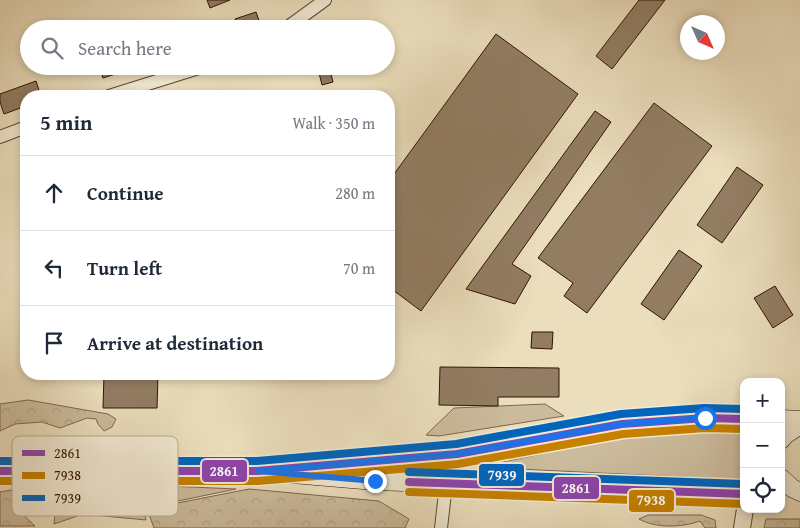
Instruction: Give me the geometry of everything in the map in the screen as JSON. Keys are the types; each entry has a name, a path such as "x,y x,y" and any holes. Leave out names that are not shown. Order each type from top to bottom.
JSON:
{"main road":[{"path":"178,471 258,471 457,454 622,424 705,418 740,419"},
{"path":"785,419 800,420"},
{"path":"785,435 800,425"},
{"path":"258,471 375,481 740,494"},
{"path":"785,482 800,492"},
{"path":"785,494 800,492"}],"street":[{"path":"298,20 326,0"},
{"path":"128,90 176,75"},
{"path":"0,137 20,129"},
{"path":"441,528 446,484"},
{"path":"742,528 744,513"}],"green space":[{"path":"28,400 108,414 116,419 112,427 104,431 96,419 87,418 60,428 42,422 15,424 0,431 0,404"},
{"path":"545,404 564,416 439,436 426,435 454,408"},
{"path":"648,432 740,433 740,480 478,467"},
{"path":"178,486 236,489 178,501"},
{"path":"249,489 379,501 409,519 405,528 154,528 150,516 178,516 178,503"},
{"path":"12,490 12,516 24,516 35,526 0,526 0,492"},
{"path":"648,515 701,515 715,520 716,528 705,528 700,521 685,525 668,526 653,524 639,519"},
{"path":"55,516 77,516 54,524"},
{"path":"104,516 145,516 146,520"},
{"path":"766,519 800,519 800,528 764,528"}],"building":[{"path":"207,0 230,0 210,8"},
{"path":"639,0 665,0 612,69 596,56"},
{"path":"256,12 259,20 235,20"},
{"path":"496,34 578,94 421,311 395,292 395,173"},
{"path":"320,75 331,75 333,82 322,85"},
{"path":"36,81 39,90 20,90 20,108 4,114 0,102 0,94"},
{"path":"654,103 712,146 587,313 564,296 573,283 538,258"},
{"path":"595,111 611,122 512,264 531,276 515,304 466,289"},
{"path":"737,167 763,185 722,243 697,225"},
{"path":"679,250 702,266 664,320 641,304"},
{"path":"775,286 793,315 773,328 754,298"},
{"path":"532,332 553,332 552,349 531,348"},
{"path":"440,367 559,368 559,397 498,397 498,406 439,405"},
{"path":"104,380 158,380 157,408 103,408"}],"transit line":[{"name":"7939","path":"178,461 257,461 456,444 621,414 704,408 740,409"},
{"name":"2861","path":"178,471 257,471 457,454 622,424 705,418 740,419"},
{"name":"7938","path":"178,481 258,481 458,464 623,434 705,428 740,429"},
{"name":"7939","path":"0,461 12,461"},
{"name":"2861","path":"0,471 12,471"},
{"name":"7939","path":"409,472 740,484"},
{"name":"7938","path":"0,481 12,481"},
{"name":"2861","path":"409,482 740,494"},
{"name":"7938","path":"409,492 740,504"}],"route":[{"path":"375,481 258,471 457,454 622,424 705,418"}]}
